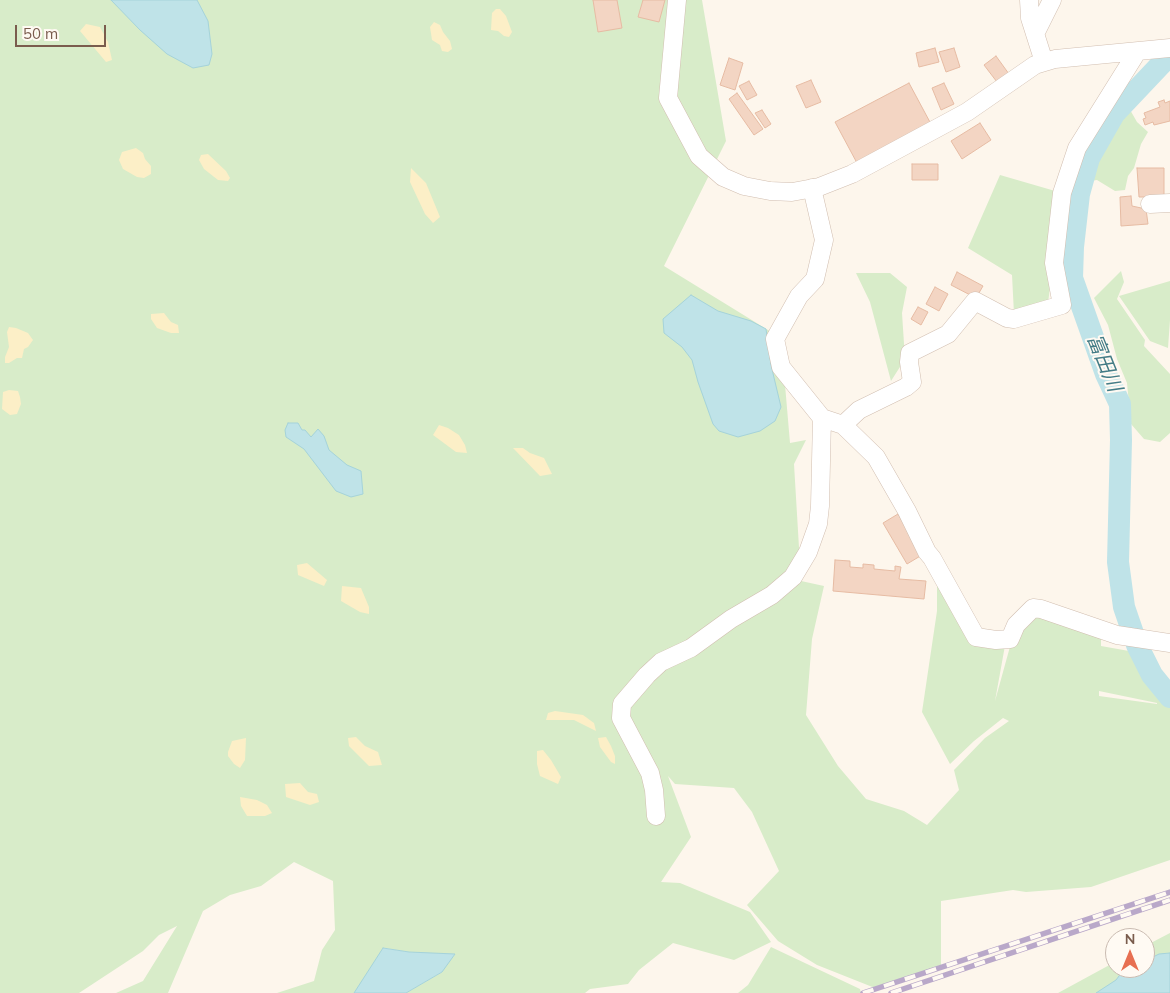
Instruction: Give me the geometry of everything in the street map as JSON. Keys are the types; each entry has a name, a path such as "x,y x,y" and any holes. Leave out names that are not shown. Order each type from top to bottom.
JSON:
{"street":[{"path":"677,0 668,98 699,156 723,177 744,186 770,191 785,192 812,188 852,174 968,112 1035,65 1055,59 1163,49"},
{"path":"1029,0 1030,18 1044,62"},
{"path":"1035,34 1052,0"},
{"path":"843,425 859,410 906,388 912,382 909,362 910,353 948,334 974,301 1007,318 1014,319 1062,305 1054,263 1062,193 1076,148 1137,52"},
{"path":"812,188 824,240 815,279 799,296 775,339 781,367 822,418 843,425 876,457 927,552 976,637 996,640 1010,639 1016,625 1033,608 1042,609 1117,635 1162,642"},
{"path":"1150,204 1170,202"},
{"path":"656,816 654,790 650,773 621,718 622,704 646,675 661,662 691,648 731,619 772,595 793,577 808,552 818,524 822,418"}],"green space":[{"path":"0,0 702,0 726,141 664,266 781,338 790,443 806,440 794,464 801,581 824,586 812,639 806,715 838,766 866,799 904,811 927,825 959,790 954,770 985,738 1009,721 1003,718 974,741 950,764 922,712 937,611 937,584 966,631 1006,640 995,701 1011,643 1022,619 1044,614 1101,634 1101,646 1129,651 1170,706 1170,860 1091,887 1026,892 1013,890 941,901 941,965 875,988 817,965 778,941 747,905 779,871 752,812 734,788 675,784 668,776 691,837 661,882 680,883 750,912 771,942 734,960 673,943 639,970 628,984 590,989 585,993 406,993 442,972 419,954 384,948 355,993 277,993 314,981 322,950 335,930 333,881 294,862 261,886 230,895 203,911 168,993 116,993 143,981 177,926 159,935 143,951 79,993 0,993","holes":["1099,691 1157,703 1099,696"]},
{"path":"1129,108 1137,122 1148,132 1141,144 1134,168 1128,176 1125,190 1115,191 1097,180 1090,181 1097,155 1120,112"},
{"path":"1000,175 1062,193 1048,303 1014,314 1012,275 968,248"},
{"path":"1121,271 1124,282 1117,299 1145,340 1144,346 1170,374 1170,433 1160,442 1144,439 1131,424 1127,383 1117,359 1108,325 1094,298"},
{"path":"856,273 890,273 907,287 902,313 905,359 891,381 870,302"},
{"path":"1170,281 1168,348 1150,341 1119,296"},
{"path":"1170,933 1170,993 1058,993 1105,967 1105,978 1155,978 1155,941"},
{"path":"771,947 860,989 861,993 738,993 748,985"}],"sand":[{"path":"496,9 500,9 506,16 512,32 509,37 504,36 498,31 491,30 492,13"},
{"path":"434,22 440,25 450,41 452,49 448,52 442,51 440,45 432,40 430,27"},
{"path":"86,24 100,27 108,42 112,60 106,62 80,31"},
{"path":"136,148 143,153 151,166 151,174 144,178 137,177 123,169 119,160 122,152"},
{"path":"208,154 226,171 230,178 228,181 218,180 204,169 199,160 201,155"},
{"path":"411,168 426,183 440,217 433,223 425,214 410,182"},
{"path":"164,313 171,322 178,325 179,333 171,333 157,328 151,319 151,314"},
{"path":"9,327 28,333 33,340 24,349 22,358 5,363 9,347 7,332"},
{"path":"9,390 18,391 20,397 21,404 17,414 10,415 2,409 3,392"},
{"path":"439,425 459,435 467,453 456,452 433,435"},
{"path":"513,448 523,448 530,453 544,458 552,474 540,476"},
{"path":"307,563 327,580 324,586 298,575 297,565"},
{"path":"342,586 361,588 369,607 369,614 360,612 341,601"},
{"path":"555,711 583,715 594,723 596,731 574,720 546,720 548,713"},
{"path":"356,737 365,746 378,752 382,765 369,766 349,746 348,738"},
{"path":"606,737 615,756 615,764 611,762 600,747 598,738"},
{"path":"246,738 245,760 240,768 228,756 228,752 232,741"},
{"path":"543,750 561,777 558,784 540,776 537,764 537,751"},
{"path":"300,783 308,792 317,794 319,802 310,805 286,797 285,784"},
{"path":"240,797 257,800 267,805 272,813 265,816 247,816 241,806"}],"water":[{"path":"111,0 197,0 208,21 212,54 209,65 193,68 167,54"},
{"path":"691,295 718,311 751,321 766,329 771,365 781,407 775,421 760,431 738,437 719,431 713,424 692,360 682,347 664,333 663,319"},
{"path":"288,423 298,423 302,430 305,430 311,437 318,429 324,436 329,450 347,465 361,471 363,494 351,497 336,491 304,449 286,437 285,430"},
{"path":"383,948 409,952 455,954 442,972 406,993 354,993"},
{"path":"1170,953 1170,993 1096,993 1118,978 1155,978 1155,956"}],"building":[{"path":"593,0 617,0 622,28 598,32"},
{"path":"643,0 665,0 659,22 638,17"},
{"path":"935,48 939,62 919,67 916,53"},
{"path":"954,48 960,67 946,72 939,52"},
{"path":"996,56 1009,74 997,82 984,65"},
{"path":"729,58 743,63 735,90 720,85"},
{"path":"811,80 821,102 806,108 796,86"},
{"path":"749,81 757,95 747,100 739,86"},
{"path":"909,83 931,124 857,163 835,122"},
{"path":"944,83 954,104 941,110 932,88"},
{"path":"737,93 763,129 754,135 729,99"},
{"path":"1164,100 1165,103 1170,101 1170,121 1154,125 1153,122 1145,125 1143,119 1146,118 1144,113 1160,107 1158,102"},
{"path":"762,110 771,124 765,128 755,113"},
{"path":"980,123 991,140 962,159 951,141"},
{"path":"912,164 938,164 938,180 912,180"},
{"path":"1137,168 1164,168 1164,197 1139,197"},
{"path":"1131,196 1132,206 1146,209 1148,224 1121,226 1120,197"},
{"path":"957,272 983,286 976,298 951,285"},
{"path":"935,287 948,294 939,311 926,304"},
{"path":"918,307 928,312 921,325 911,319"},
{"path":"898,514 922,555 907,564 883,523"},
{"path":"835,560 850,561 850,567 863,568 863,564 874,565 874,569 895,571 895,566 901,567 899,579 926,581 924,599 833,591"}],"waterway":[{"name":"富田川","path":"1170,50 1165,60 1114,114 1089,158 1079,194 1073,247 1072,278 1106,374 1120,404 1118,562 1124,607 1137,645 1152,675 1170,697"}],"railway":[{"path":"863,993 1170,892"},
{"path":"891,993 1170,900"}]}
